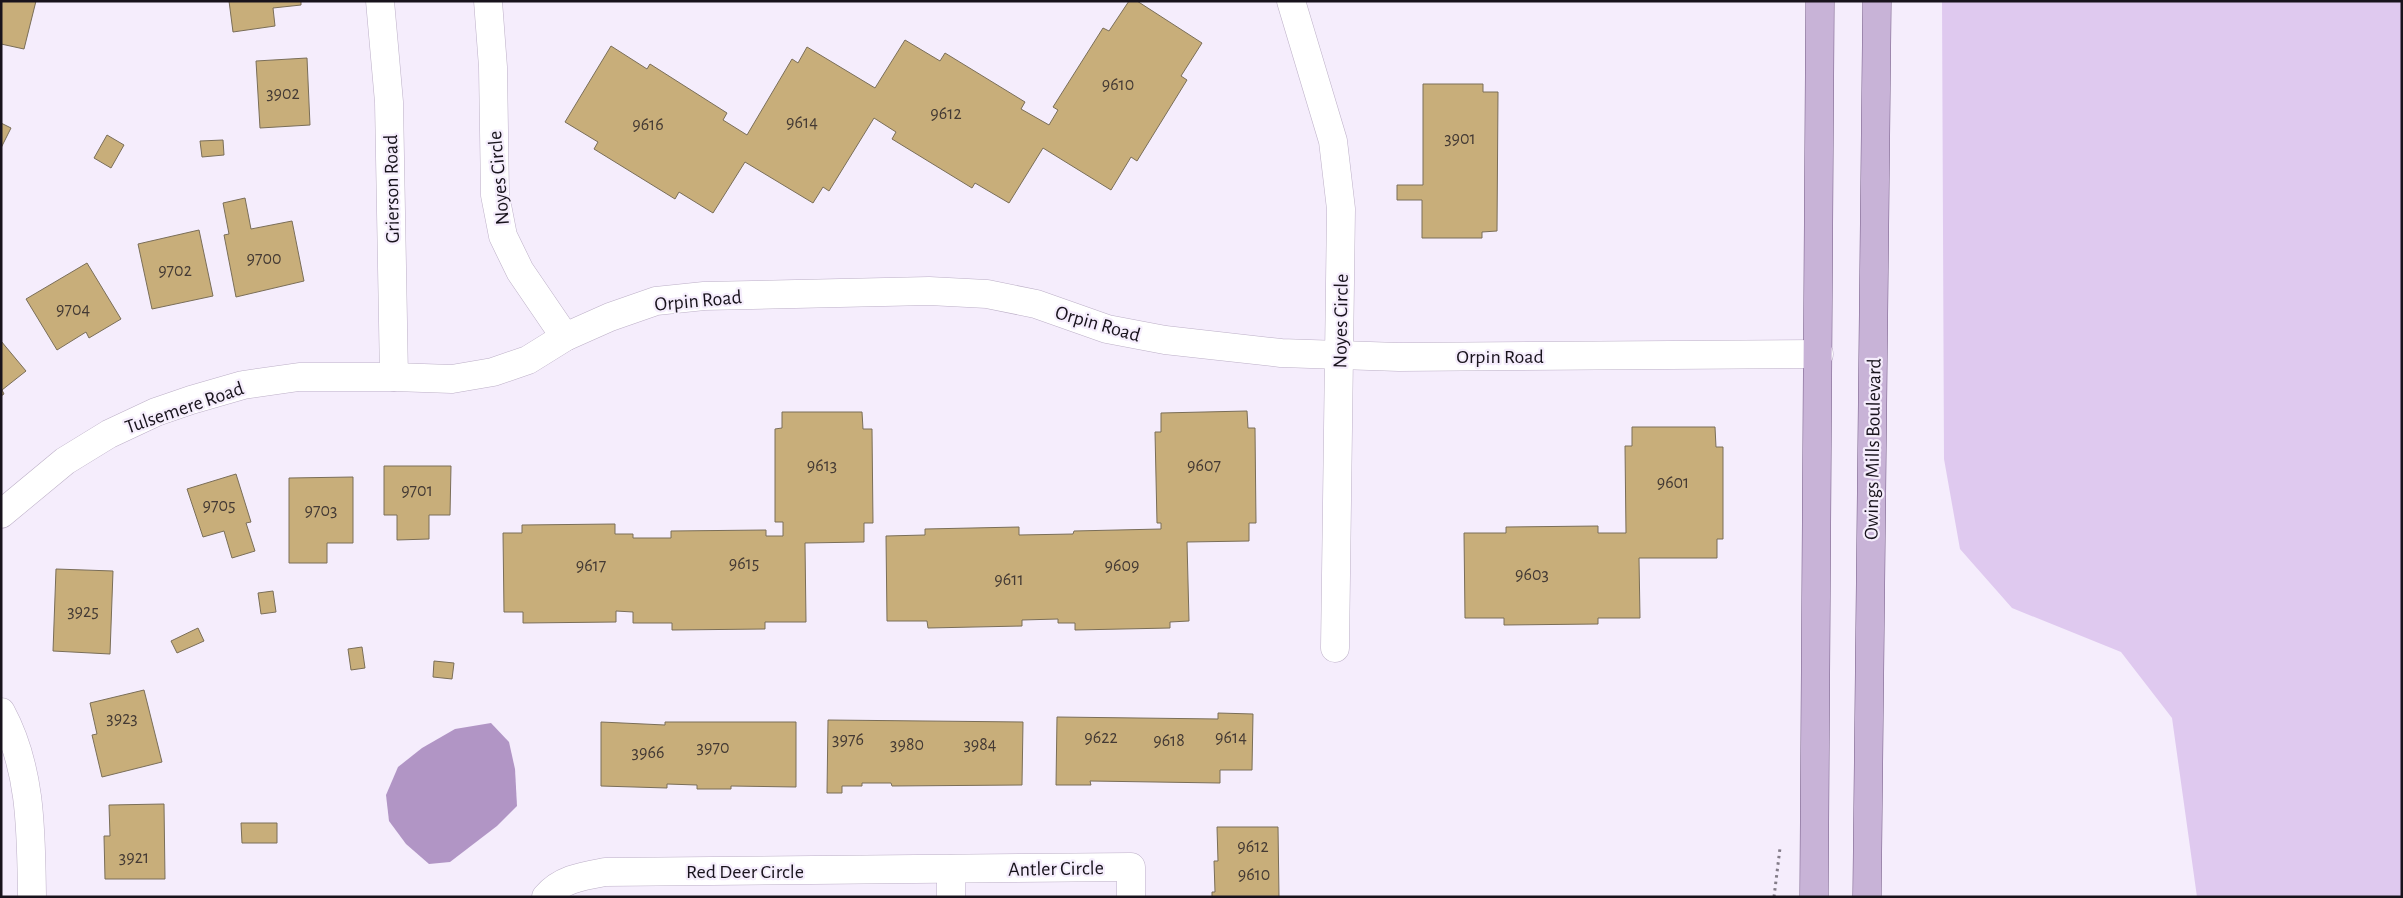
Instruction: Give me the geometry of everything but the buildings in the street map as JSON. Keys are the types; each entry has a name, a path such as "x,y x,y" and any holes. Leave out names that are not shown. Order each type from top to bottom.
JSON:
{"main road":[{"path":"1814,897 1820,1"},
{"name":"Owings Mills Boulevard","path":"1867,897 1877,1"}],"street":[{"name":"Grierson Road","path":"380,1 389,102 394,376"},
{"name":"Noyes Circle","path":"488,1 493,67 495,195 503,236 520,271 565,337"},
{"name":"Noyes Circle","path":"1291,1 1333,141 1341,209 1335,648"},
{"name":"Orpin Road","path":"394,376 452,379 493,372 528,360 565,337 610,316 656,301 704,296 929,291 987,294 1036,304 1107,329 1164,340 1281,353 1419,357 1819,354"},
{"name":"Tulsemere Road","path":"1,514 66,461 109,434 156,412 244,385 299,377 394,376"},
{"path":"1,712 10,729 23,770 31,825 32,897"},
{"name":"Antler Circle","path":"951,869 1131,867 1132,897"},
{"path":"951,869 951,897"},
{"name":"Red Deer Circle","path":"546,897 553,888 578,876 606,872 951,869"}],"shaded area":[{"path":"1942,1 2402,1 2402,897 2197,897 2172,718 2121,652 2012,608 1960,549 1944,459"},
{"path":"491,723 509,742 515,769 517,806 497,826 450,862 429,864 406,844 389,821 386,795 398,767 422,748 455,729"}]}
